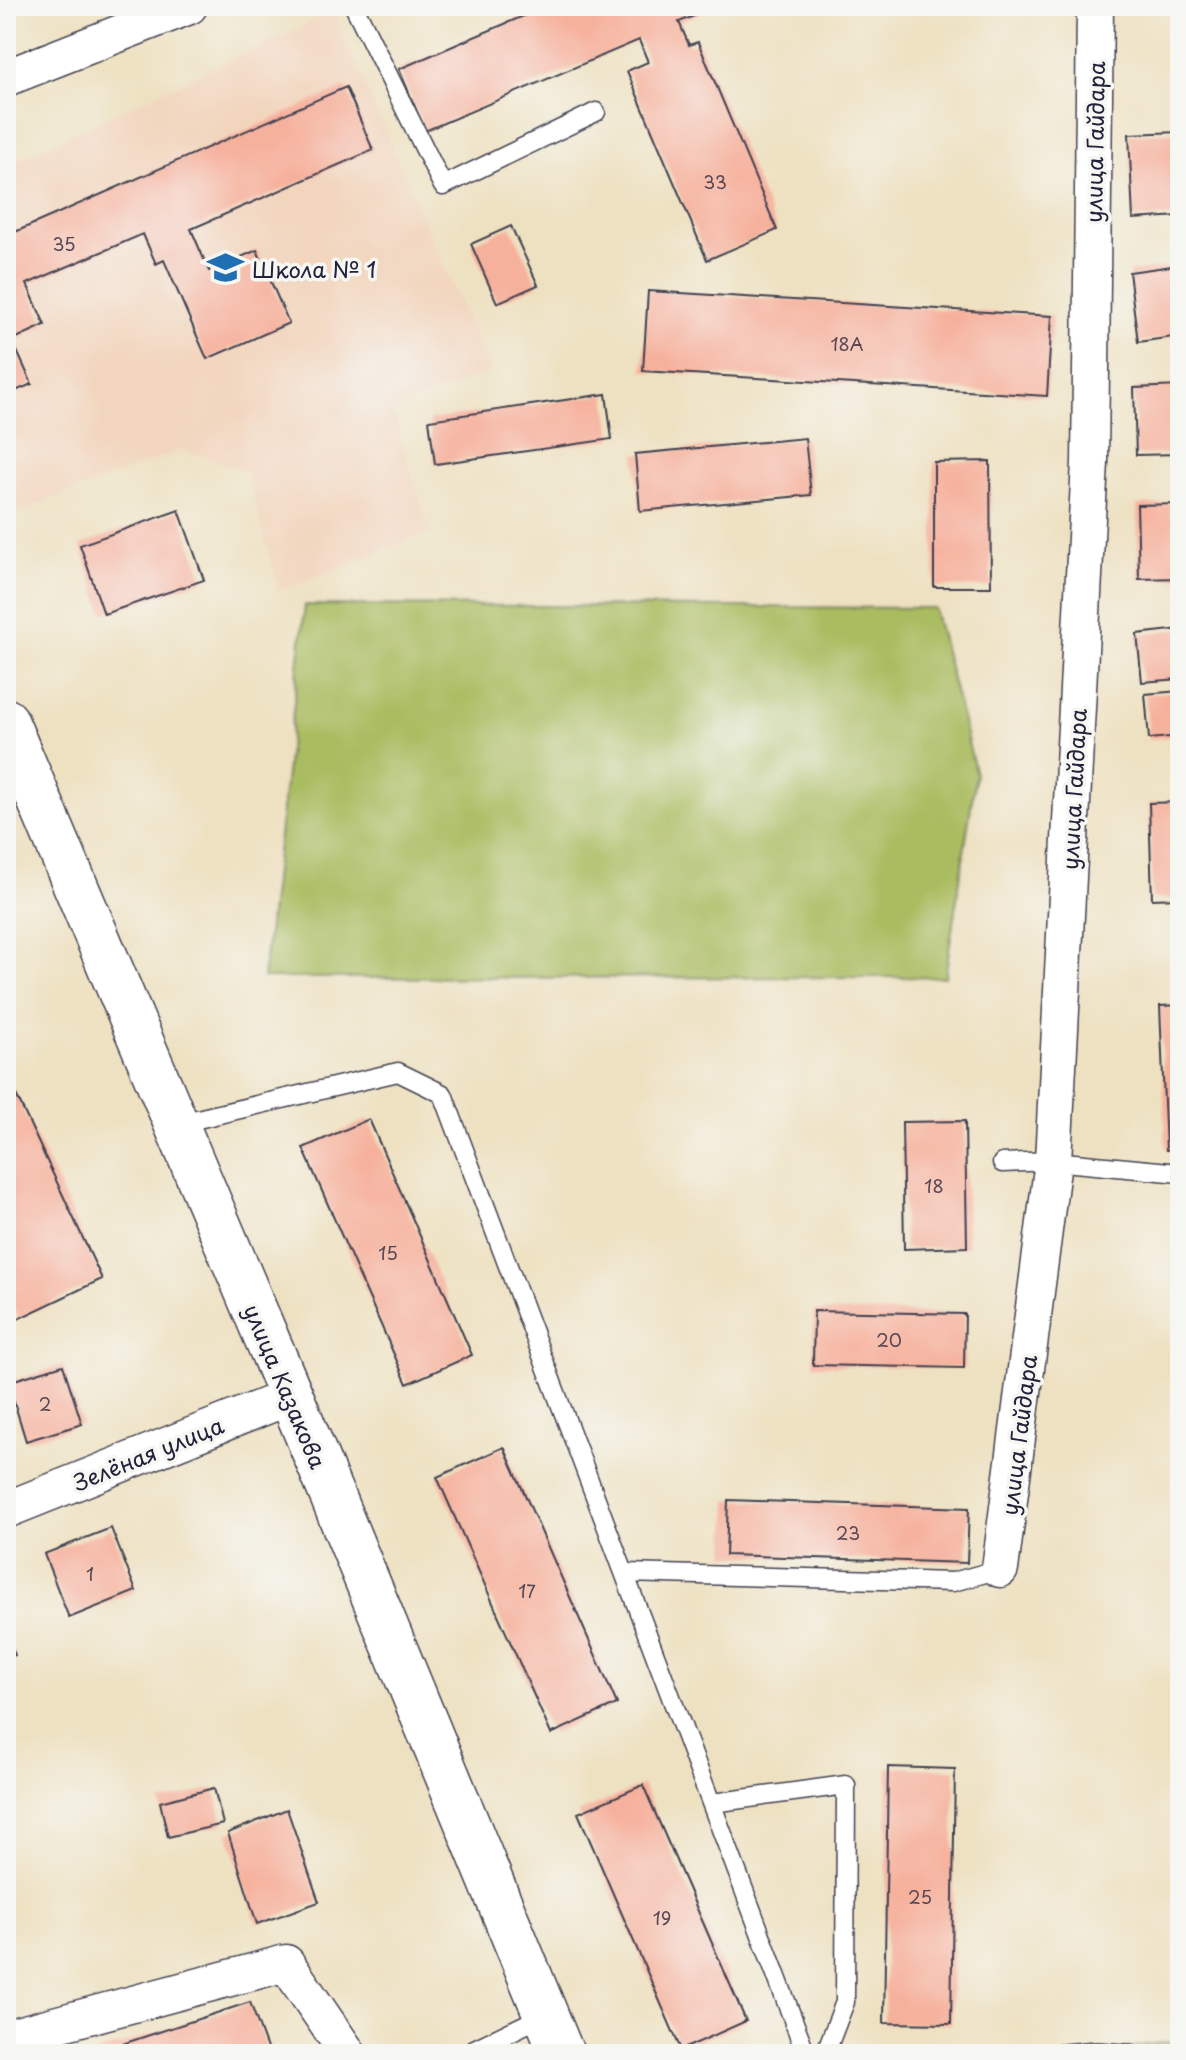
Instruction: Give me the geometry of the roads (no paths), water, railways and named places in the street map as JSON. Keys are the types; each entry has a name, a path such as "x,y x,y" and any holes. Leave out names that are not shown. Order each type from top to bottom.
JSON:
{"main road":[{"name":"улица Казакова","path":"6,721 291,1396 562,2054"}],"street":[{"path":"6,78 189,6"},
{"name":"улица Гайдара","path":"1000,1569 1053,1161 1090,462 1103,8"},
{"name":"Зелёная улица","path":"6,1510 291,1396"},
{"path":"6,2038 286,1963 348,2054"}],"lane":[{"path":"354,6 443,186 596,112"},
{"path":"176,1124 398,1072 443,1094 806,2054"},
{"path":"1002,1163 1053,1161 1180,1173"},
{"path":"625,1573 953,1582 1000,1569"},
{"path":"712,1803 846,1785 845,2002 825,2054"},
{"path":"464,2054 545,2015"},
{"path":"1058,2054 1091,2051 1132,2054"}],"place":[{"name":"Школа № 1","path":"226,268"}]}
